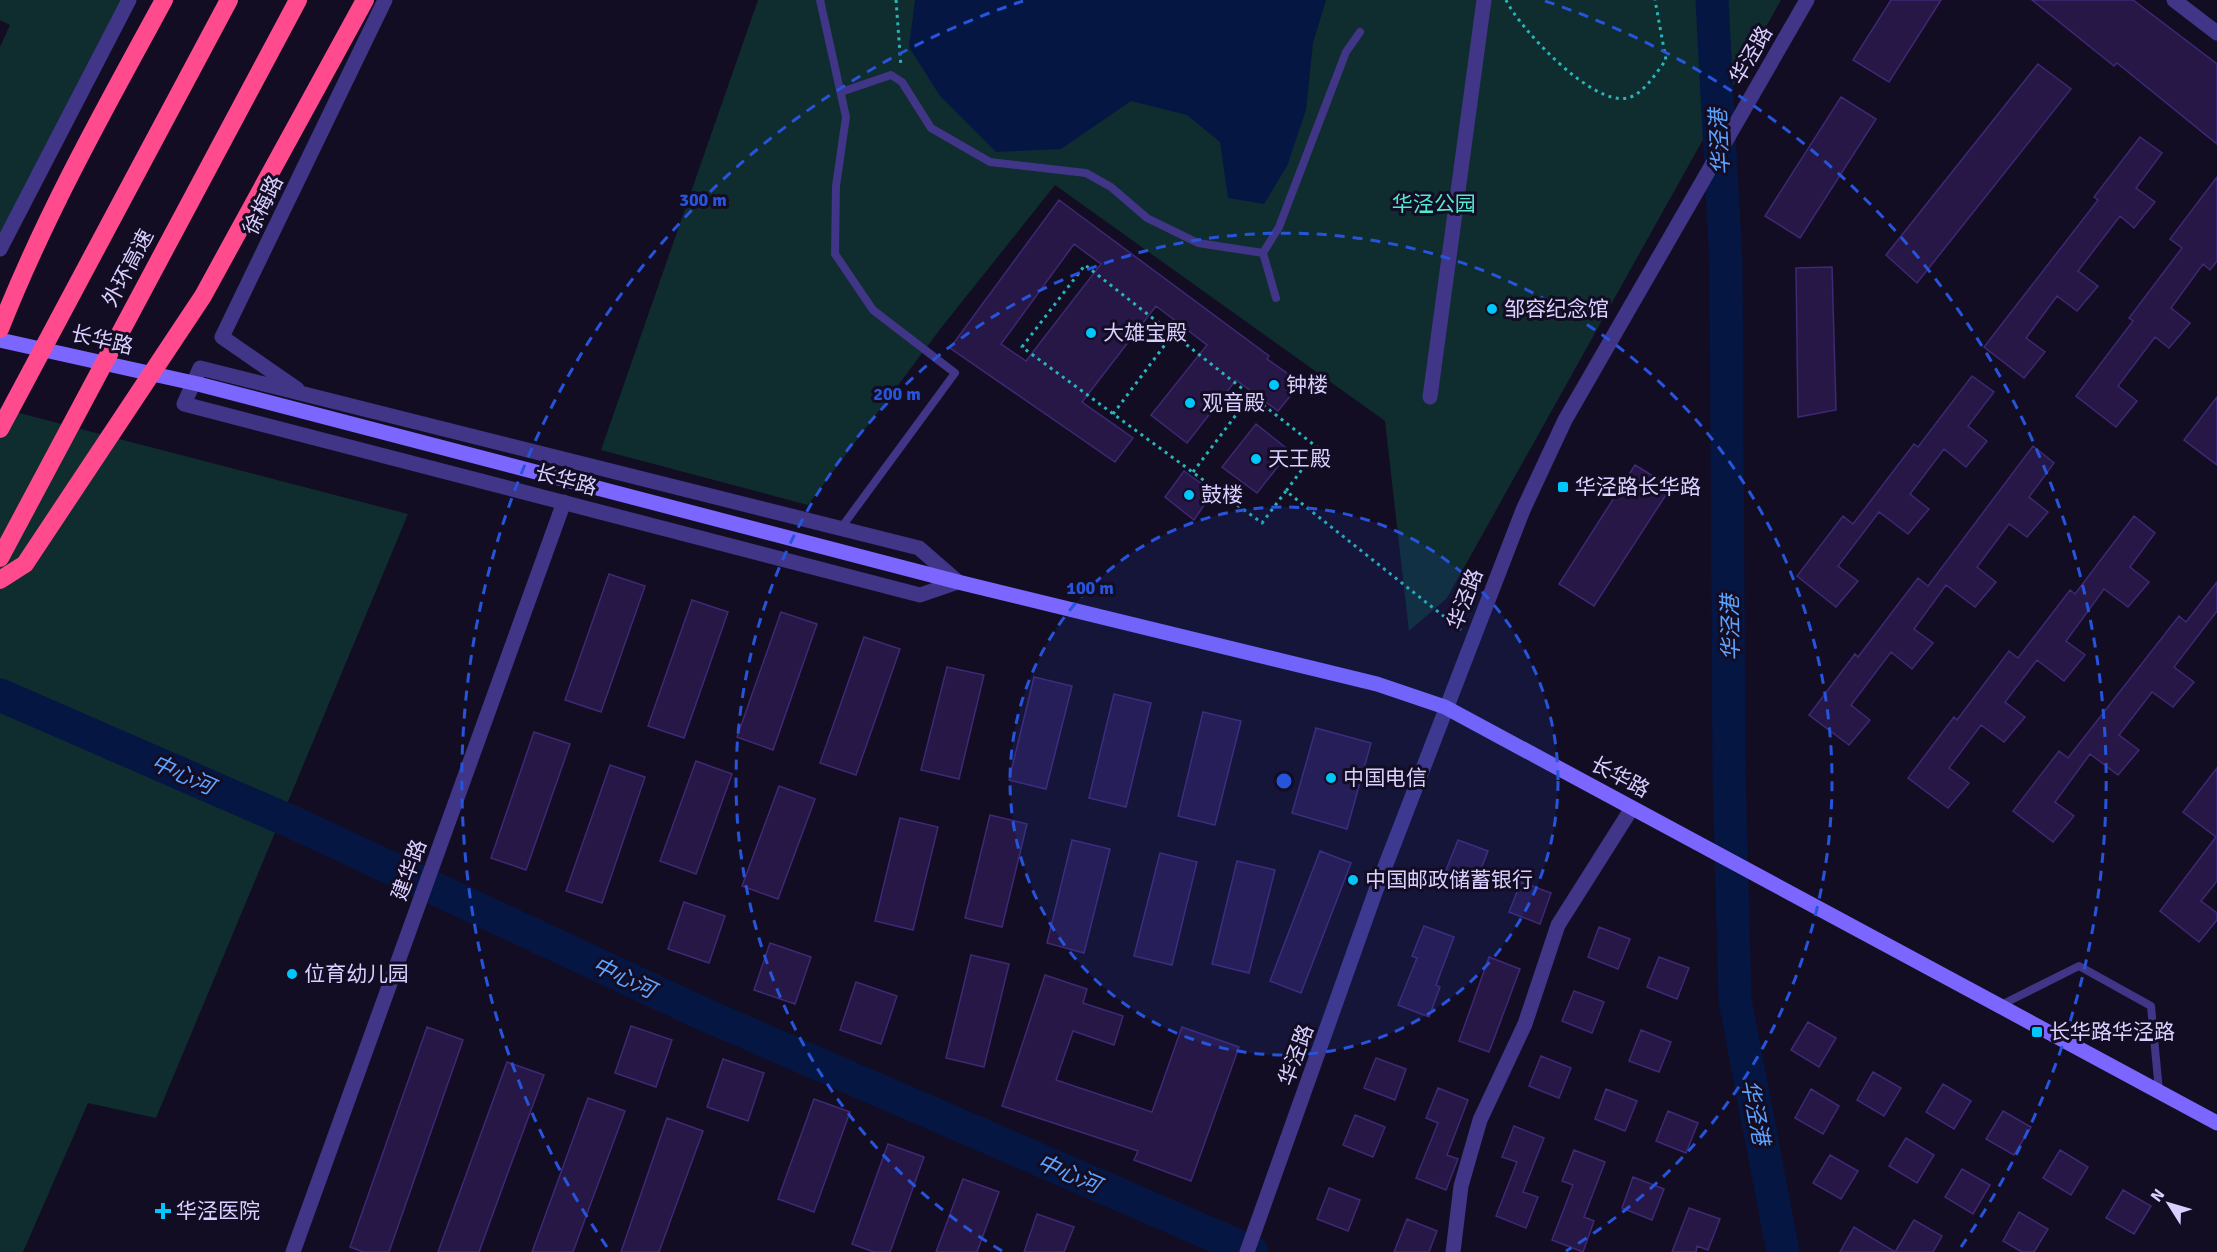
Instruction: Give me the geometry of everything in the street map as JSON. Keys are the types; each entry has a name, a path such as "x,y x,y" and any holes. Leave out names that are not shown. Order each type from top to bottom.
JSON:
{"highway":[{"path":"0,329 27,262 64,184 164,0"},
{"name":"外环高速","path":"0,429 229,0"},
{"name":"外环高速","path":"0,558 298,0"},
{"path":"0,580 25,564 181,332 223,260 365,0"}],"street":[{"path":"0,249 129,0"},
{"name":"徐梅路","path":"305,394 222,337 385,0"},
{"path":"1430,397 1484,0"},
{"name":"华泾路","path":"1247,1252 1376,890 1523,510 1564,420 1807,0"},
{"path":"2174,0 2217,33"},
{"name":"长华路","path":"0,340 198,384 593,489 958,582 1377,684 1445,707 2217,1123"},
{"name":"长华路","path":"200,368 919,548 958,582 921,596 184,404 200,368"},
{"name":"建华路","path":"293,1252 564,502"},
{"path":"1453,1252 1461,1186 1480,1120 1524,1024 1558,926 1632,808"}],"lane":[{"path":"820,0 846,117 836,186 835,254 873,310 955,373 841,528"},
{"path":"1276,298 1263,253 1280,226 1346,52 1360,32"},
{"path":"841,92 891,75 902,82 931,128 990,162 1086,173 1111,187 1147,218 1198,243 1263,253"},
{"path":"2000,1006 2079,966 2151,1006 2159,1092"}],"path":[{"path":"896,0 902,82"},
{"path":"1506,0 1533,35 1581,83 1608,97 1628,98 1646,86 1666,60 1655,0"},
{"path":"1085,265 1251,395 1318,448 1262,523 1022,347 1085,265"},
{"path":"1113,414 1173,334"},
{"path":"1192,472 1251,395"},
{"path":"1286,491 1472,638"}],"green space":[{"path":"0,0 129,0 0,249 0,47 10,25 0,20"},
{"name":"华泾公园","path":"758,0 1781,0 1447,598 1409,631 1385,421 1055,185 941,328 808,505 601,450"},
{"path":"0,408 408,514 156,1118 88,1103 23,1252 0,1252"}],"water":[{"path":"915,0 1326,0 1313,43 1306,110 1287,166 1264,204 1228,198 1220,142 1187,115 1131,101 1061,149 996,152 940,96 909,47"}],"building":[{"path":"1891,0 1941,0 1889,82 1853,60"},
{"path":"2032,0 2133,0 2217,64 2217,144 2117,63 2114,66"},
{"path":"2038,64 2071,89 1917,283 1886,255"},
{"path":"1841,97 1876,119 1800,238 1765,216"},
{"path":"2140,137 2162,153 2136,188 2155,202 2134,228 2120,216 2078,271 2098,286 2077,311 2057,296 2026,338 2045,352 2024,378 1984,347 2098,200 2094,197"},
{"path":"2217,177 2217,261 2210,270 2203,264 2171,308 2190,323 2169,348 2155,337 2118,386 2137,401 2116,427 2076,396 2133,321 2129,318 2182,248 2170,239"},
{"path":"1059,200 1269,356 1267,359 1301,383 1278,411 1236,380 1187,443 1151,415 1207,345 1156,306 1082,402 1133,438 1115,462 950,348","holes":["1074,244 1101,264 1026,361 1001,344"]},
{"path":"1832,267 1836,410 1798,417 1796,268"},
{"path":"1972,376 1994,392 1968,426 1987,441 1966,467 1944,449 1910,494 1929,509 1908,534 1879,512 1838,566 1858,581 1836,607 1797,576 1843,516 1853,524 1914,444 1918,447"},
{"path":"2217,397 2217,465 2184,440"},
{"name":"天王殿","path":"1256,424 1290,451 1257,493 1222,467"},
{"path":"2033,446 2054,463 2029,497 2048,512 2027,537 2009,524 1977,567 1996,582 1975,607 1946,585 1914,629 1933,643 1912,669 1891,652 1851,705 1870,720 1849,745 1809,715 1855,654 1858,657 1918,578 1928,586"},
{"path":"1635,465 1671,487 1594,606 1559,584"},
{"name":"鼓楼","path":"1184,471 1213,492 1194,520 1165,497"},
{"path":"2134,516 2155,533 2130,567 2149,582 2128,607 2104,589 2066,641 2085,655 2064,681 2037,660 2005,702 2025,717 2004,742 1981,725 1949,768 1969,783 1948,808 1908,778 1954,717 1957,720 2009,651 2018,658 2070,590 2075,594"},
{"path":"609,574 645,586 601,712 565,700"},
{"path":"2217,582 2217,611 2174,667 2194,682 2173,707 2152,692 2119,735 2139,750 2118,775 2090,754 2055,802 2074,816 2053,842 2013,811 2059,751 2068,758 2179,616 2186,622"},
{"path":"692,600 728,612 684,738 648,726"},
{"path":"781,612 817,624 773,750 737,737"},
{"path":"864,637 900,649 856,775 820,763"},
{"path":"947,667 984,675 959,779 921,770"},
{"path":"1034,677 1072,686 1046,789 1009,780"},
{"path":"1114,694 1151,703 1126,807 1089,798"},
{"path":"1203,712 1241,721 1215,825 1178,816"},
{"name":"中国电信","path":"1316,728 1371,743 1347,829 1292,813"},
{"path":"534,732 570,744 526,870 491,858"},
{"path":"696,761 732,774 696,874 660,861"},
{"path":"610,765 645,777 602,903 566,891"},
{"path":"2217,768 2217,881 2201,901 2217,913 2217,920 2199,942 2160,911 2216,837 2183,812"},
{"path":"779,786 815,799 778,899 742,886"},
{"path":"990,815 1027,824 1002,927 965,918"},
{"path":"900,818 938,827 913,930 875,921"},
{"path":"1072,840 1110,849 1084,953 1047,943"},
{"path":"1458,840 1488,851 1476,882 1446,870"},
{"path":"1320,851 1351,863 1301,993 1270,981"},
{"path":"1160,853 1197,862 1172,965 1134,956"},
{"path":"1237,861 1275,870 1249,973 1212,964"},
{"path":"1521,882 1551,893 1540,924 1509,912"},
{"path":"684,902 725,916 709,963 668,949"},
{"path":"1424,926 1454,937 1436,985 1440,987 1429,1017 1398,1005 1417,958 1412,956"},
{"path":"1599,927 1630,939 1618,969 1588,957"},
{"path":"770,943 811,957 795,1004 754,990"},
{"path":"971,955 1009,964 984,1067 946,1058"},
{"path":"1489,957 1520,969 1489,1052 1459,1041"},
{"path":"1659,957 1689,968 1677,999 1647,987"},
{"path":"1045,975 1087,989 1083,1003 1123,1016 1114,1045 1073,1031 1056,1080 1152,1112 1182,1027 1239,1047 1191,1181 1134,1160 1138,1151 1002,1106"},
{"path":"856,982 897,996 881,1044 840,1030"},
{"path":"1574,991 1604,1002 1592,1033 1562,1021"},
{"path":"1808,1022 1836,1038 1819,1067 1791,1050"},
{"path":"631,1026 672,1040 656,1087 615,1073"},
{"path":"427,1027 463,1040 389,1252 363,1252 350,1247"},
{"path":"1641,1030 1671,1042 1659,1072 1629,1061"},
{"path":"1541,1056 1571,1068 1559,1098 1529,1086"},
{"path":"1376,1058 1406,1069 1395,1100 1364,1088"},
{"path":"723,1059 764,1073 748,1121 707,1107"},
{"path":"507,1062 544,1075 479,1252 438,1252"},
{"path":"1873,1072 1901,1088 1884,1116 1857,1100"},
{"path":"1943,1084 1971,1101 1954,1129 1926,1112"},
{"path":"1438,1088 1468,1100 1447,1155 1458,1159 1446,1190 1416,1178 1438,1123 1426,1118"},
{"path":"1606,1089 1637,1101 1625,1131 1595,1119"},
{"path":"1811,1089 1839,1106 1823,1134 1795,1118"},
{"path":"588,1098 625,1111 573,1252 532,1252"},
{"path":"814,1099 850,1112 814,1212 778,1199"},
{"path":"1668,1111 1698,1123 1686,1153 1656,1141"},
{"path":"2003,1111 2031,1127 2014,1155 1986,1139"},
{"path":"1355,1115 1385,1127 1373,1157 1343,1145"},
{"path":"667,1118 703,1131 659,1252 621,1252"},
{"path":"1514,1126 1544,1138 1523,1192 1538,1197 1526,1228 1496,1216 1517,1162 1502,1157"},
{"path":"1906,1138 1934,1155 1917,1183 1889,1166"},
{"path":"888,1144 924,1157 890,1252 874,1252 852,1244"},
{"path":"1574,1150 1605,1162 1584,1217 1594,1221 1583,1252 1552,1240 1573,1185 1562,1181"},
{"path":"2060,1150 2088,1167 2071,1195 2043,1178"},
{"path":"1830,1155 1858,1171 1841,1199 1813,1183"},
{"path":"1962,1169 1990,1185 1973,1214 1945,1197"},
{"path":"1633,1177 1664,1189 1652,1220 1622,1208"},
{"path":"963,1179 999,1192 977,1252 936,1252"},
{"path":"1329,1188 1360,1200 1348,1231 1317,1219"},
{"path":"2123,1190 2151,1206 2134,1234 2106,1218"},
{"path":"1689,1208 1720,1219 1708,1250 1697,1246 1696,1252 1672,1252"},
{"path":"2019,1212 2048,1229 2034,1252 2022,1252 2003,1241"},
{"path":"1037,1214 1074,1227 1064,1252 1024,1252"},
{"path":"1407,1219 1437,1231 1429,1252 1394,1252"},
{"path":"1914,1220 1942,1236 1933,1252 1895,1252"},
{"path":"1854,1227 1895,1252 1840,1252"}],"waterway":[{"name":"华泾港","path":"1712,0 1726,265 1729,774 1735,1000 1783,1252"},
{"name":"中心河","path":"0,695 301,826 701,1013 1252,1252"}],"place":[{"name":"邹容纪念馆","path":"1492,309"},
{"name":"大雄宝殿","path":"1091,333"},
{"name":"钟楼","path":"1274,385"},
{"name":"观音殿","path":"1190,403"},
{"name":"天王殿","path":"1256,459"},
{"name":"华泾路长华路","path":"1563,487"},
{"name":"鼓楼","path":"1189,495"},
{"name":"中国电信","path":"1331,778"},
{"name":"中国邮政储蓄银行","path":"1353,880"},
{"name":"位育幼儿园","path":"292,974"},
{"name":"长华路华泾路","path":"2037,1032"},
{"name":"华泾医院","path":"163,1211"}]}
